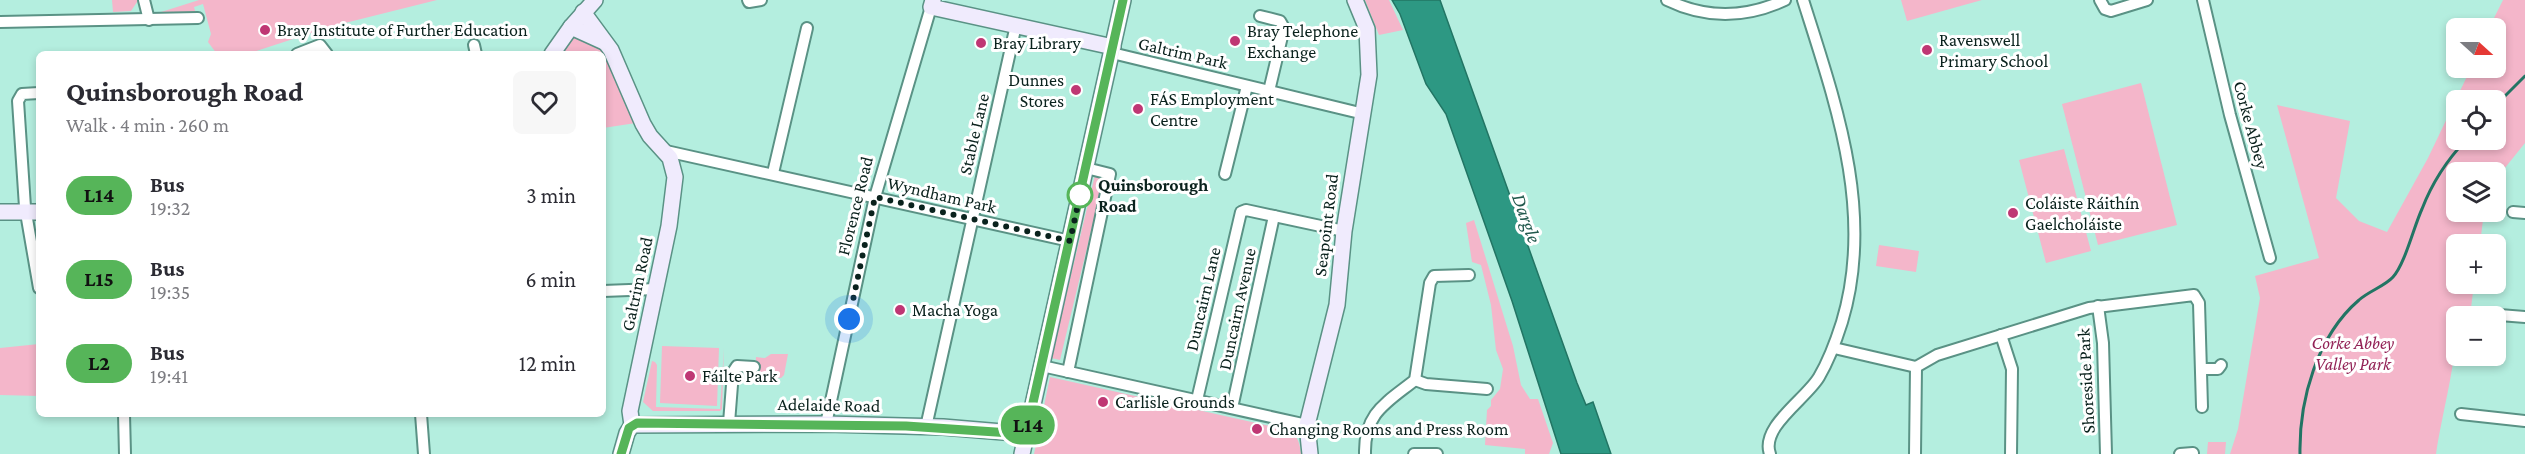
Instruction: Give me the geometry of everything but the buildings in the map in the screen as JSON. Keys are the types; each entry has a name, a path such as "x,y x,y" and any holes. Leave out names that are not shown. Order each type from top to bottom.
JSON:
{"street":[{"path":"144,0 149,20"},
{"path":"554,51 570,27 595,0"},
{"path":"748,0 749,2 761,0"},
{"path":"1022,454 1124,0"},
{"name":"Seapoint Road","path":"1310,454 1307,425 1337,305 1344,231 1355,154 1370,75 1366,24 1355,0"},
{"path":"1667,0 1701,12 1729,15 1755,12 1785,0"},
{"path":"1770,454 1768,441 1772,431 1818,379 1833,348 1843,318 1852,273 1854,204 1844,138 1803,0"},
{"path":"2100,0 2105,9 2111,11 2147,0"},
{"name":"Corke Abbey","path":"2203,0 2230,115 2270,258"},
{"path":"932,4 1112,50"},
{"name":"Florence Road","path":"826,424 875,197 932,4"},
{"path":"583,12 611,50 647,131 666,151"},
{"path":"1260,16 1280,21 1284,28 1269,91"},
{"path":"0,22 198,18"},
{"name":"Stable Lane","path":"926,427 1016,25"},
{"path":"570,27 604,42"},
{"path":"773,173 807,28"},
{"path":"305,51 320,45 325,51"},
{"name":"Galtrim Park","path":"1112,50 1246,86 1364,114"},
{"name":"Galtrim Park","path":"1225,174 1246,86"},
{"path":"36,93 22,94 18,101 33,212 30,225 36,267"},
{"name":"Wyndham Park","path":"666,151 1070,241"},
{"name":"Galtrim Road","path":"621,454 627,433 632,425 630,411 675,191 674,166 666,151"},
{"path":"1068,372 1110,174 1086,168"},
{"name":"Duncairn Lane","path":"1197,400 1240,214 1246,210 1274,216"},
{"path":"0,212 33,212"},
{"path":"2513,212 2525,213"},
{"path":"1274,216 1344,231"},
{"name":"Duncairn Avenue","path":"1232,408 1274,216"},
{"path":"1365,454 1367,429 1375,414 1415,380 1430,283 1434,276 1469,275"},
{"path":"606,291 656,289"},
{"name":"Shoreside Park","path":"1916,367 1937,355 2098,306 2194,295 2199,303 2202,407"},
{"name":"Shoreside Park","path":"2098,306 2103,342 2106,454"},
{"path":"2506,316 2525,317"},
{"path":"2001,335 2011,367 2011,454"},
{"path":"1833,348 1916,367 1915,454"},
{"path":"2202,369 2218,369 2221,365"},
{"path":"729,423 733,372 737,366 754,367"},
{"path":"1042,366 1307,425"},
{"path":"1415,380 1426,384 1487,388"},
{"path":"2461,414 2525,421"},
{"path":"124,417 124,454"},
{"path":"421,417 424,454"},
{"name":"Adelaide Road","path":"632,425 826,424 926,427 1026,434"},
{"path":"2180,454 2193,453"},
{"path":"1414,454 1437,454"}],"green space":[{"path":"112,0 137,0 137,2 131,11 113,12"},
{"name":"Bray Institute of Further Education","path":"199,0 437,0 333,26 256,51 215,51 208,42 211,34 203,4 194,7 196,14 159,16 158,13"},
{"path":"1365,0 1389,0 1403,30 1379,35"},
{"path":"1901,0 1982,0 1907,21"},
{"name":"Corke Abbey Valley Park","path":"2503,0 2525,0 2525,143 2506,167 2506,162 2446,162 2446,222 2483,222 2481,234 2446,234 2446,294 2473,294 2471,306 2446,306 2446,366 2452,366 2436,454 2230,454 2238,429 2260,298 2255,276 2319,258 2277,105 2350,121 2336,198 2359,221 2387,232 2446,120 2446,150 2506,150 2506,90 2460,90 2466,78 2506,78 2506,18 2494,18"},
{"path":"572,33 590,39 602,51 559,51"},
{"path":"606,57 618,78 636,123 606,128"},
{"path":"2141,83 2177,225 2098,245 2062,104"},
{"path":"2064,149 2091,251 2046,263 2019,160"},
{"path":"1095,175 1104,177 1060,360 1051,358"},
{"path":"1474,220 1513,346 1521,385 1530,399 1538,399 1553,443 1549,454 1525,454 1525,449 1485,445 1487,410 1491,406 1491,400 1500,389 1503,369 1496,350 1491,305 1481,265 1472,262 1466,223"},
{"path":"1879,245 1919,251 1916,272 1876,266"},
{"path":"36,344 36,396 0,395 0,348"},
{"name":"Fáilte Park","path":"662,346 719,348 717,406 660,403"},
{"path":"724,348 722,409 720,411 653,411 643,402 652,361 657,365 656,407 720,409"},
{"path":"771,354 788,354 784,375 781,378 755,375 756,357 765,358"},
{"name":"Carlisle Grounds","path":"1050,377 1283,429 1296,438 1301,454 1034,454"},
{"path":"2208,442 2226,442 2225,454 2207,454"}],"shaded area":[{"path":"1392,0 1440,0 1577,383 1586,405 1593,402 1611,454 1561,454 1512,301 1446,114 1426,84 1400,14"}],"waterway":[{"path":"2506,95 2525,76"},
{"path":"2300,454 2307,391 2322,350 2344,315 2359,300 2393,277 2405,254 2430,190 2458,150"}],"bus line":[{"name":"L14","path":"621,454 629,428 637,423 943,427 1026,434 1123,0"}],"place":[{"name":"Bray Institute of Further Education","path":"265,30"},
{"name":"Bray Telephone Exchange","path":"1235,41"},
{"name":"Bray Library","path":"981,43"},
{"name":"Ravenswell Primary School","path":"1927,50"},
{"name":"Dunnes Stores","path":"1076,90"},
{"name":"FÁS Employment Centre","path":"1138,109"},
{"name":"Quinsborough Road","path":"1080,195"},
{"name":"Coláiste Ráithín Gaelcholáiste","path":"2013,213"},
{"name":"Macha Yoga","path":"900,310"},
{"name":"Fáilte Park","path":"690,376"},
{"name":"Carlisle Grounds","path":"1103,402"},
{"name":"Changing Rooms and Press Room","path":"1257,429"}],"route":[{"path":"849,319 875,197 1070,241 1082,186 1080,195"}],"water label":[{"name":"Dargle","path":"1527,218"}]}
